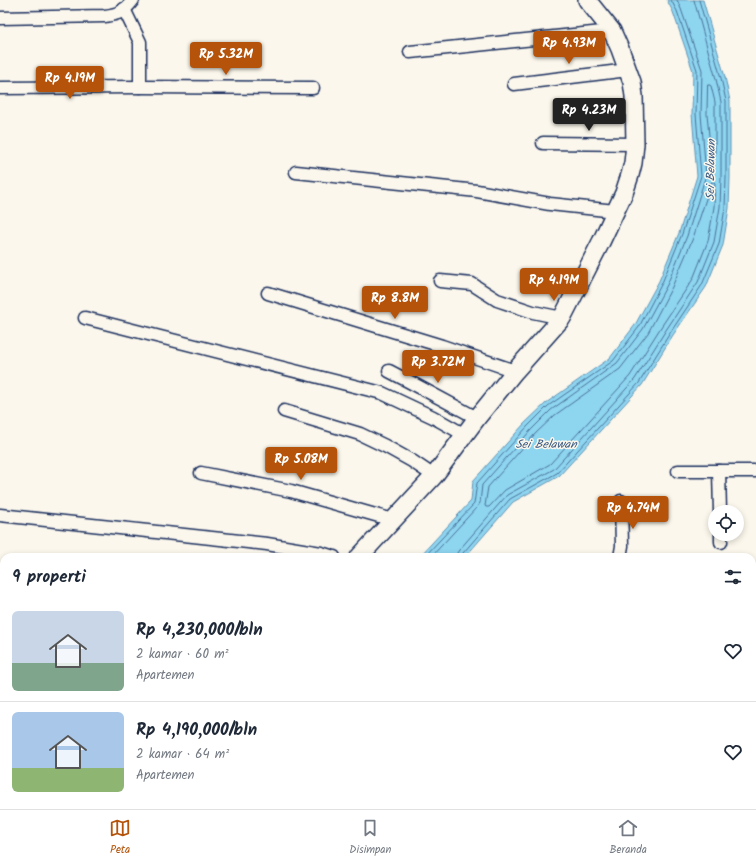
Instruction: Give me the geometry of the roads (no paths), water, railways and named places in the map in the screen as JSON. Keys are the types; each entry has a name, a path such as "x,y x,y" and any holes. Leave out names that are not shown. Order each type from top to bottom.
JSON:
{"street":[{"path":"0,18 116,15 128,7 133,0"},
{"path":"363,553 434,476 477,418 515,371 562,318 616,211 633,163 635,144 634,96 628,70 612,31 587,0"},
{"path":"124,9 140,42 140,87"},
{"path":"410,52 612,31"},
{"path":"514,84 628,70"},
{"path":"0,88 313,88"},
{"path":"543,143 635,144"},
{"path":"296,172 477,191 550,204 616,211"},
{"path":"440,281 472,284 497,300 532,312 562,318"},
{"path":"268,293 442,346 515,371"},
{"path":"85,318 382,393 434,417 465,435"},
{"path":"389,371 477,418"},
{"path":"284,411 360,434 412,461 434,476"},
{"path":"678,471 756,471"},
{"path":"718,471 720,505"},
{"path":"201,473 291,491 393,520"},
{"path":"621,501 622,546 621,553"},
{"path":"0,515 267,544 321,553"}],"water":[{"name":"Sei Belawan","path":"667,0 703,0 725,77 730,101 729,208 723,245 706,287 673,335 642,385 559,476 513,502 468,553 423,553 471,501 473,481 524,424 546,403 610,358 635,325 659,281 679,233 697,176 692,114 693,71 673,12"}]}
